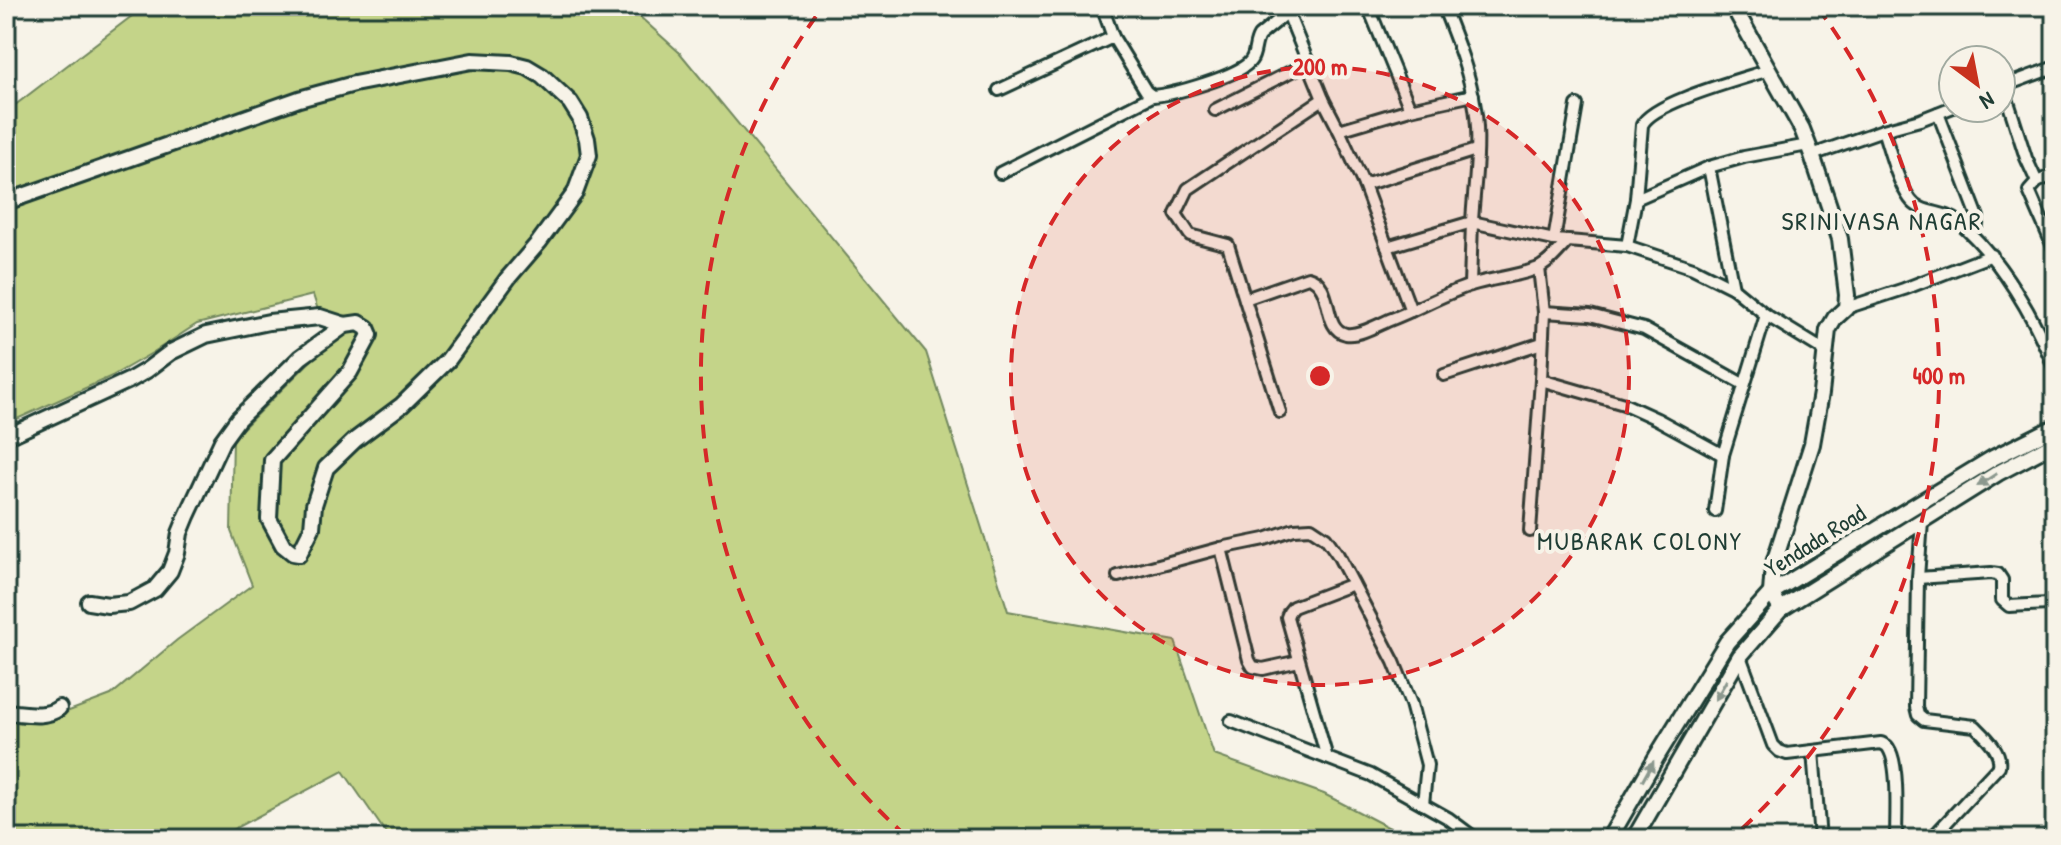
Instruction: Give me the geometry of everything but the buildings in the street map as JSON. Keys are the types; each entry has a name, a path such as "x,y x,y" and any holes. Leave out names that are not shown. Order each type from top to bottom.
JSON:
{"street":[{"path":"1102,6 1113,37 1152,96"},
{"path":"1000,173 1152,96 1217,79 1242,67 1251,59 1259,36 1286,9 1301,6"},
{"path":"1368,6 1410,109"},
{"path":"1443,6 1469,77 1476,112 1470,285"},
{"path":"1525,6 1532,6"},
{"path":"1733,6 1802,129 1810,150 1840,239 1846,308"},
{"path":"1286,9 1323,99 1364,185 1411,311"},
{"path":"999,90 1113,37"},
{"path":"6,202 272,108 354,84 472,61 511,63 527,67 542,76 570,102 580,118 589,155 575,193 448,360 402,405 355,440 326,468 314,505 312,528 299,554 283,545 269,519 272,460 350,372 370,335 367,328 359,323 345,325 320,317 269,322 206,335 171,352 130,380 6,435"},
{"path":"1215,110 1308,63"},
{"path":"2017,81 2055,67"},
{"path":"1627,246 1645,119 1651,113 1695,94 1769,70"},
{"path":"1339,130 1473,95"},
{"path":"1280,412 1228,245 1190,235 1176,214 1188,189 1323,99"},
{"path":"1554,240 1577,105"},
{"path":"1636,199 1709,167 1744,157 1810,150 1937,113"},
{"path":"1942,124 1978,217 1977,224 1969,231"},
{"path":"2015,124 2037,182"},
{"path":"1883,130 1910,198 1917,207 1954,218 1992,255 2041,335 2055,370"},
{"path":"1364,185 1476,150"},
{"path":"1709,167 1733,288"},
{"path":"2055,174 2037,182 2029,191 2055,251"},
{"path":"1387,247 1472,222 1554,240 1627,246 1693,268 1733,288 1766,315 1825,351"},
{"path":"1245,299 1308,277 1316,279 1322,287 1337,330 1344,334 1355,333 1470,285 1539,268 1568,241"},
{"path":"1781,609 1771,593 1773,566 1812,444 1828,330 1835,318 1846,308 1992,255"},
{"path":"1530,531 1544,312 1539,268"},
{"path":"1544,312 1590,315 1644,329 1743,384"},
{"path":"1715,511 1723,455 1766,315"},
{"path":"89,602 108,605 129,603 155,589 170,571 180,533 222,441 238,419 301,357 345,325"},
{"path":"1444,375 1542,343"},
{"path":"1541,380 1624,404 1723,455"},
{"name":"Yendada Road","path":"1609,839 1727,642 1771,593 1993,458 2055,427"},
{"name":"Yendada Road","path":"1634,839 1740,656 1781,609 1998,473 2055,443"},
{"path":"1922,521 1918,578 1918,715 1924,720 1975,726 2000,759 1999,766 1931,839"},
{"path":"1118,576 1294,529 1311,528 1326,538 1394,662 1411,704 1427,765 1423,804"},
{"path":"1221,548 1253,667 1263,669 1299,661"},
{"path":"1918,578 1998,574 2002,580 2002,600 2009,606 2049,604"},
{"path":"1327,758 1287,617 1293,607 1353,584"},
{"path":"1740,656 1773,745 1779,751 1787,754 1881,743 1888,747 1894,773 1896,839"},
{"path":"2055,680 2052,684 2055,695"},
{"path":"6,712 52,713 59,708"},
{"path":"1231,721 1371,775 1448,818 1476,839"},
{"path":"1813,751 1820,839"}],"green space":[{"path":"145,6 628,6 680,53 926,352 1008,611 1175,641 1214,755 1324,794 1411,839 390,839 343,771 215,839 6,839 6,723 48,719 111,695 177,640 252,585 231,531 233,438 329,343 313,295 197,324 112,376 6,424 6,112"}],"district":[{"name":"SRINIVASA NAGAR","path":"1882,221"},
{"name":"MUBARAK COLONY","path":"1640,541"}]}
